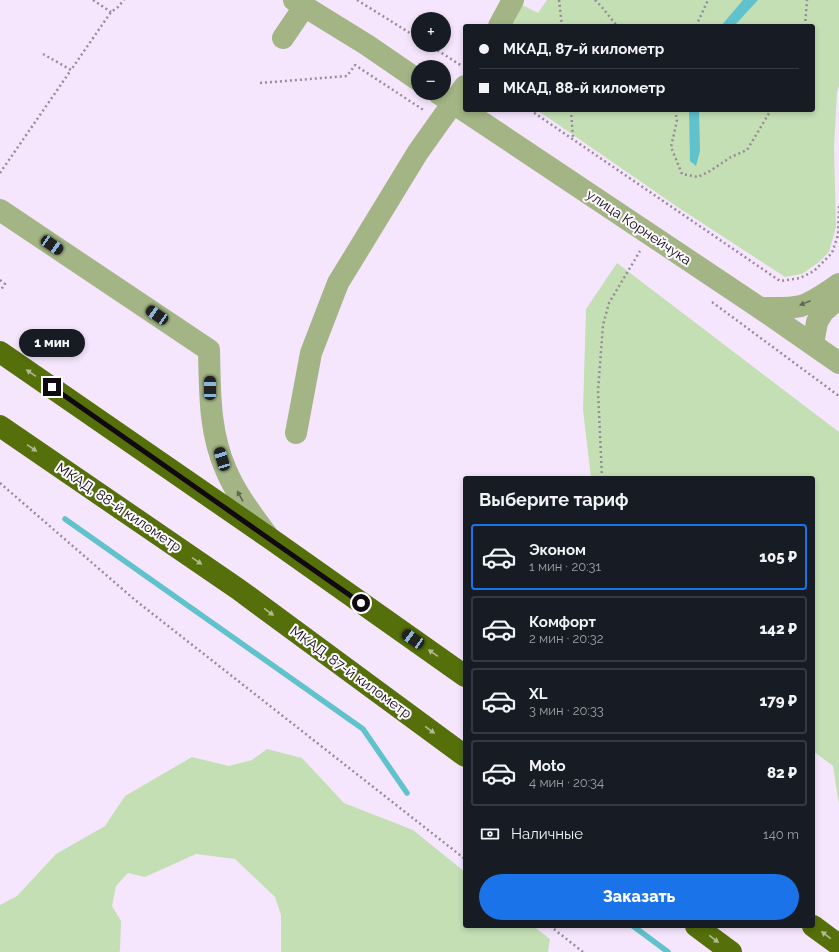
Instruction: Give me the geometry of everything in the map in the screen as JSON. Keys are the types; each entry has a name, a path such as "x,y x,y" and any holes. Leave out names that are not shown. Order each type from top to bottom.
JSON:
{"highway":[{"path":"0,352 271,539 463,675"},
{"name":"МКАД, 88-й километр","path":"0,426 238,589"},
{"name":"МКАД, 87-й километр","path":"238,589 463,755"},
{"path":"815,927 839,945"},
{"path":"699,928 731,952"}],"street":[{"path":"500,24 513,0"},
{"path":"283,38 299,3 367,45 411,75"},
{"path":"296,434 311,353 338,283 418,152 441,121 452,94"},
{"name":"улица Корнейчука","path":"452,94 463,102"},
{"name":"улица Корнейчука","path":"478,112 839,363"},
{"path":"0,210 209,350 210,401 215,436 226,470 246,506 271,539"},
{"path":"760,308 784,308 802,305 819,297 839,284"},
{"path":"813,344 817,322 823,312 839,298"}],"path":[{"path":"94,0 111,12"},
{"path":"0,173 111,12 124,0"},
{"path":"357,0 411,34"},
{"path":"559,0 562,24"},
{"path":"595,0 615,24"},
{"path":"697,24 708,0"},
{"path":"805,24 807,0"},
{"path":"440,52 463,67"},
{"path":"43,54 71,70"},
{"path":"260,83 347,76 355,65 441,121"},
{"path":"533,112 780,281 804,276 814,270 832,253 838,235 839,206"},
{"path":"570,112 574,139"},
{"path":"675,112 677,120 671,147 682,174 698,177 731,157 747,150 769,112"},
{"path":"602,476 598,391 603,325 609,303 632,263 640,251 646,256"},
{"path":"0,280 5,284 0,292"},
{"path":"708,299 839,396"},
{"path":"0,483 135,600 463,857"},
{"path":"553,928 583,952"}],"green space":[{"path":"547,0 839,0 839,86 837,92 834,149 836,227 829,252 819,262 802,274 785,277 679,208 540,112 815,112 815,24 511,23 522,5 538,13"},
{"path":"617,263 839,432 839,805 833,766 815,752 815,476 591,476 583,410 586,309"},
{"path":"267,749 302,758 344,803 413,830 463,870 463,928 536,928 550,939 548,952 281,952 281,915 275,897 235,859 196,854 145,877 128,873 116,886 112,906 121,921 119,952 0,952 0,905 17,896 56,854 105,826 125,796 192,757 229,766 252,760"}],"water":[{"path":"743,0 758,0 736,24 723,24"},
{"path":"689,112 699,112 700,151 696,166 690,161"}],"waterway":[{"path":"65,519 363,729 407,793"},
{"path":"636,928 668,952"}],"route":[{"path":"52,387 361,603"}]}
